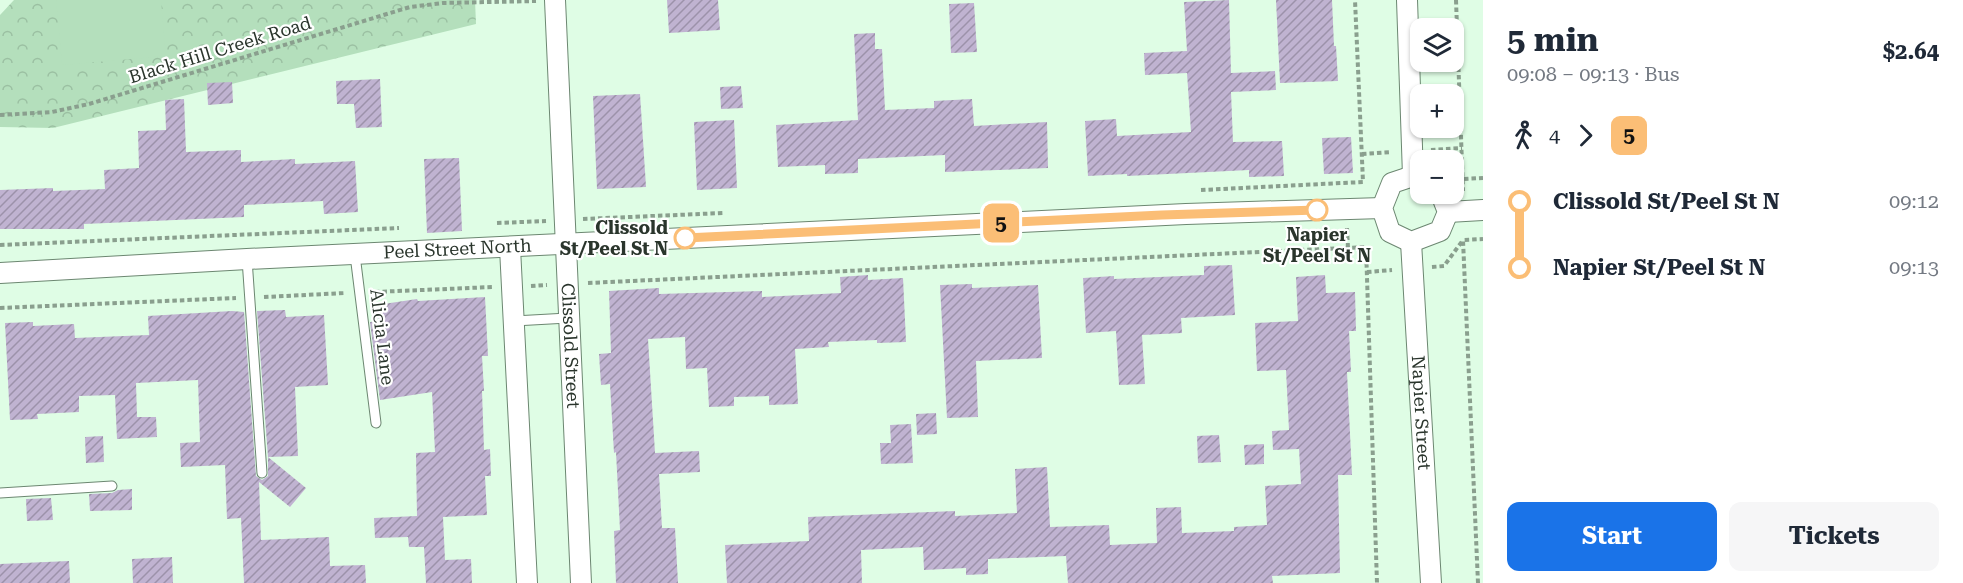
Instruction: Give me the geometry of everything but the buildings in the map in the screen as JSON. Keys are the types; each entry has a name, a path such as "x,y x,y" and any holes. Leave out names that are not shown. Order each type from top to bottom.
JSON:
{"street":[{"name":"Clissold Street","path":"555,0 581,583"},
{"path":"1407,0 1415,150"},
{"path":"1410,179 1392,183 1382,208 1390,232 1411,242 1440,231 1445,204"},
{"path":"1454,204 1483,210"},
{"name":"Peel Street North","path":"0,273 1174,214 1382,208"},
{"name":"Napier Street","path":"1411,242 1431,583"},
{"path":"510,248 527,583"}],"lane":[{"name":"Alicia Lane","path":"355,255 376,423"},
{"path":"247,259 262,473"},
{"path":"513,321 568,318"},
{"path":"0,493 112,486"}],"path":[{"name":"Black Hill Creek Road","path":"0,115 52,112 89,104 410,8 443,3 555,0"},
{"path":"1355,0 1363,182"},
{"path":"1456,0 1464,179 1483,178"},
{"path":"496,224 565,220"},
{"path":"0,245 403,228"},
{"path":"1478,583 1463,240 1483,239"},
{"path":"512,287 1366,247 1377,583"}],"green space":[{"path":"14,0 475,0 476,24 53,128 0,127 0,15"},
{"path":"56,0 161,0 166,56 62,65"}],"bus line":[{"name":"5","path":"685,238 1162,215 1317,210"}],"place":[{"name":"Napier St/Peel St N","path":"1317,210"},
{"name":"Clissold St/Peel St N","path":"685,238"}]}
